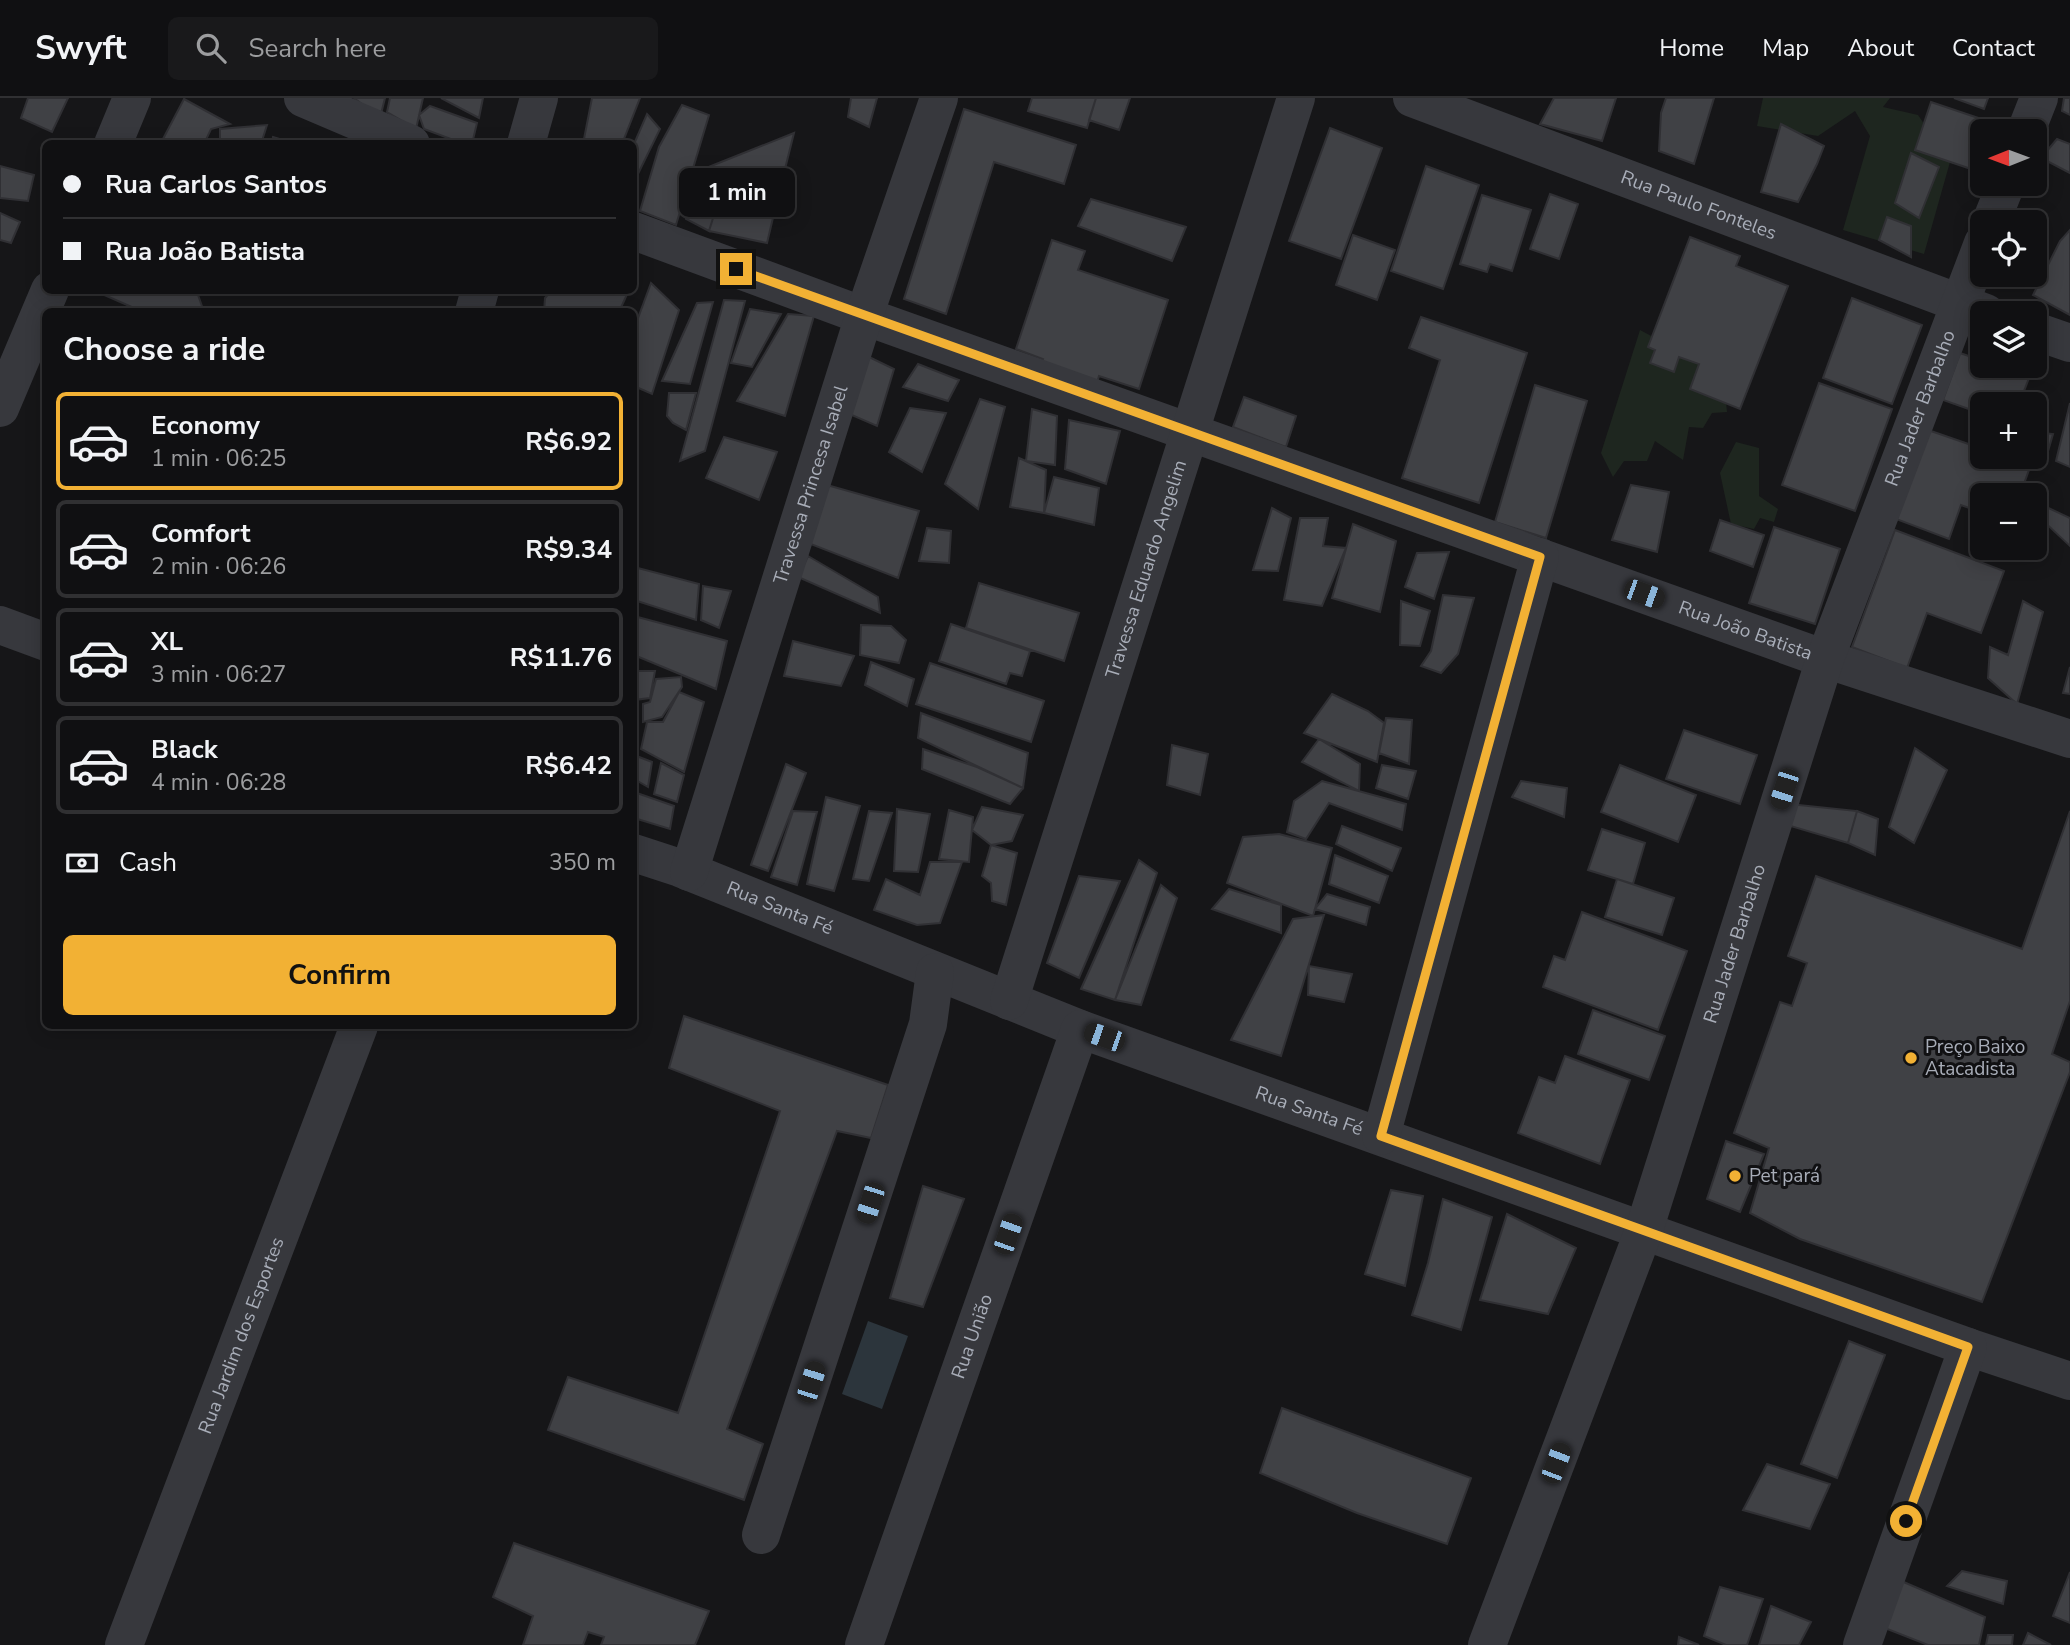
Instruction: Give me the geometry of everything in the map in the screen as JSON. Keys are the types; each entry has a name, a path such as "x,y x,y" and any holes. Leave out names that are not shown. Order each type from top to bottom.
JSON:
{"street":[{"path":"115,140 132,98"},
{"path":"303,98 402,140"},
{"path":"527,140 539,98"},
{"name":"Travessa Princesa Isabel","path":"689,872 864,316 939,98"},
{"name":"Travessa Eduardo Angelim","path":"1009,1001 1296,98"},
{"name":"Rua Paulo Fonteles","path":"1412,98 1970,308"},
{"path":"2031,119 2039,98"},
{"name":"Rua João Batista","path":"637,232 864,316 1825,659 2070,739"},
{"path":"0,408 42,309"},
{"name":"Rua Jader Barbalho","path":"1487,1645 1644,1230 1825,659 1970,316"},
{"path":"2047,335 2070,343"},
{"path":"1381,1136 1540,557"},
{"path":"0,625 42,641"},
{"name":"Rua Santa Fé","path":"637,854 689,872 1080,1029 1968,1347 2070,1381"},
{"path":"761,1535 928,1024 935,972"},
{"name":"Rua Jardim dos Esportes","path":"124,1645 358,1029"},
{"name":"Rua União","path":"864,1645 1080,1029"},
{"path":"1863,1645 1968,1347"}],"shaded area":[{"path":"1763,98 1890,98 1883,107 1918,115 1950,162 1924,254 1843,230 1870,136 1855,111 1818,136 1757,126"},
{"path":"1640,330 1723,374 1727,412 1712,413 1703,428 1689,427 1683,460 1655,441 1647,461 1624,461 1613,477 1601,453"},
{"path":"1736,442 1759,448 1759,496 1778,509 1774,522 1760,518 1754,529 1731,524 1720,473"},
{"path":"868,1321 908,1336 882,1409 842,1394"}],"building":[{"path":"28,98 68,98 52,132 21,118"},
{"path":"354,98 385,98 380,118"},
{"path":"390,98 423,98 416,129 387,112"},
{"path":"441,98 483,98 479,118"},
{"path":"592,98 640,98 624,140 584,140"},
{"path":"851,98 877,98 869,127 848,117"},
{"path":"1032,98 1096,98 1087,128 1028,111"},
{"path":"1096,98 1130,98 1119,130 1089,120"},
{"path":"1554,98 1616,98 1602,141 1540,124"},
{"path":"1666,98 1714,98 1694,164 1659,151 1661,113"},
{"path":"1954,98 1988,98 1984,109"},
{"path":"2064,98 2070,98 2070,115 2062,111"},
{"path":"184,99 230,124 211,129 206,140 163,139"},
{"path":"1931,102 1981,119 1970,119 1970,169 1915,150"},
{"path":"682,105 709,115 676,225 640,211 659,147"},
{"path":"430,106 477,123 473,140 453,140 424,129 419,115"},
{"path":"964,109 1076,145 1064,184 994,162 946,314 904,299"},
{"path":"647,114 660,129 637,176 637,140"},
{"path":"1781,124 1824,146 1798,202 1761,192"},
{"path":"267,125 262,140 220,140 220,129"},
{"path":"1330,128 1382,148 1341,259 1289,241"},
{"path":"794,133 777,201 723,186 709,231 686,219 691,174"},
{"path":"2057,139 2070,144 2070,173 2048,162 2048,150"},
{"path":"1911,153 1939,167 1919,218 1895,203"},
{"path":"0,166 34,175 28,201 0,198"},
{"path":"1426,166 1479,185 1443,289 1391,271"},
{"path":"723,186 777,201 767,243 709,231"},
{"path":"1550,194 1578,204 1559,259 1530,249"},
{"path":"1482,195 1531,210 1512,271 1490,264 1487,272 1460,264"},
{"path":"1091,199 1186,227 1172,261 1078,226"},
{"path":"0,213 20,222 11,243 0,240"},
{"path":"1887,217 1911,226 1911,257 1879,240"},
{"path":"2070,230 2070,315 2033,295 2037,287 2047,287 2047,267 2060,241"},
{"path":"1353,235 1395,250 1377,300 1336,285"},
{"path":"1690,237 1740,256 1736,266 1788,286 1740,409 1690,389 1699,364 1679,357 1674,372 1650,363 1655,350 1648,347"},
{"path":"1052,240 1085,251 1078,270 1168,300 1139,389 1099,376 1096,386 1040,367 1043,359 1016,349"},
{"path":"651,283 679,310 652,394 637,387 637,321"},
{"path":"102,294 198,294 203,308 134,308"},
{"path":"548,294 627,294 621,308 544,308 545,298"},
{"path":"1852,298 1922,325 1892,404 1823,378"},
{"path":"724,300 745,301 705,451 680,461"},
{"path":"713,302 690,384 662,381 697,303"},
{"path":"750,309 781,314 752,367 731,363"},
{"path":"788,314 814,316 785,416 737,401"},
{"path":"1421,317 1527,353 1479,503 1402,478 1440,360 1409,348"},
{"path":"1960,353 1970,356 1970,378 2029,378 2024,392 1970,392 1970,409 1943,400"},
{"path":"867,356 894,369 877,426 847,413"},
{"path":"918,364 959,380 948,401 903,387"},
{"path":"1819,383 1892,409 1855,511 1782,485"},
{"path":"1535,385 1587,401 1546,538 1495,522"},
{"path":"669,393 696,393 686,430 667,416"},
{"path":"1244,397 1296,416 1286,447 1233,427"},
{"path":"980,399 1005,407 978,509 945,484"},
{"path":"2070,403 2070,467 2056,461"},
{"path":"910,408 946,413 922,472 889,452"},
{"path":"1032,409 1057,416 1055,465 1026,461"},
{"path":"1069,420 1120,431 1106,484 1065,469"},
{"path":"1928,430 1970,445 1970,469 2029,469 2024,483 1970,483 1970,508 1961,505 1949,539 1896,519"},
{"path":"2047,433 2053,434 2047,455"},
{"path":"724,437 777,452 759,500 706,478"},
{"path":"1019,458 1046,470 1044,513 1010,507"},
{"path":"1054,477 1099,488 1094,525 1044,513"},
{"path":"827,485 919,511 898,578 808,543"},
{"path":"1631,485 1669,492 1657,552 1612,540"},
{"path":"2047,507 2070,518 2070,546 2047,524"},
{"path":"1272,508 1291,518 1278,571 1253,570"},
{"path":"1300,518 1328,518 1323,546 1346,548 1322,606 1284,600"},
{"path":"1720,520 1764,535 1753,567 1710,551"},
{"path":"1353,524 1396,541 1380,612 1332,598"},
{"path":"1774,527 1840,549 1815,624 1749,603"},
{"path":"927,528 951,531 949,563 919,561"},
{"path":"1895,530 2004,571 1981,633 1927,613 1907,668 1852,647"},
{"path":"1449,552 1434,599 1405,587 1417,553"},
{"path":"808,556 878,597 880,613 798,577"},
{"path":"637,568 699,584 696,620 637,601"},
{"path":"979,583 1079,613 1064,661 966,628"},
{"path":"703,586 731,591 719,628 701,620"},
{"path":"1443,595 1474,598 1458,654 1441,673 1421,666 1431,651"},
{"path":"1401,601 1430,611 1420,646 1400,645"},
{"path":"2023,601 2043,612 2017,704 1988,678 1990,647 2008,655"},
{"path":"637,617 727,641 716,689 637,656"},
{"path":"951,624 1030,651 1022,676 1010,673 1006,684 939,661"},
{"path":"861,625 891,626 906,640 899,663 860,655"},
{"path":"793,641 854,656 841,686 784,676"},
{"path":"871,662 914,679 907,706 865,685"},
{"path":"930,663 1044,701 1031,742 916,704"},
{"path":"2070,667 2070,694 2063,693"},
{"path":"637,671 655,671 650,698 637,700"},
{"path":"681,677 682,687 662,717 643,722 643,704 650,702 656,679"},
{"path":"679,692 704,702 684,772 641,749 647,722 663,722"},
{"path":"1332,694 1368,711 1384,723 1377,762 1304,733"},
{"path":"921,713 1028,753 1023,788 918,738"},
{"path":"1386,718 1412,720 1409,764 1379,753"},
{"path":"1684,730 1757,755 1740,804 1666,779"},
{"path":"1319,739 1360,764 1359,791 1302,762"},
{"path":"1172,745 1208,754 1200,795 1167,785"},
{"path":"1915,748 1947,770 1914,843 1889,827"},
{"path":"923,749 977,767 1023,788 1010,804 922,769"},
{"path":"637,756 652,762 648,787 637,781"},
{"path":"661,763 684,775 677,802 654,794"},
{"path":"786,764 806,773 768,871 751,865"},
{"path":"1382,765 1416,771 1408,799 1376,788"},
{"path":"1620,765 1696,795 1678,842 1601,812"},
{"path":"1322,781 1406,804 1402,830 1329,803 1306,839 1287,832 1294,801"},
{"path":"1521,781 1567,788 1564,817 1512,797"},
{"path":"637,793 674,806 670,829 637,819"},
{"path":"826,797 860,806 834,891 807,884"},
{"path":"1789,804 1857,811 1848,843 1777,822"},
{"path":"982,807 1023,815 1012,841 991,845 972,830"},
{"path":"897,809 930,814 918,872 894,871"},
{"path":"949,810 973,817 969,862 939,859"},
{"path":"793,811 817,812 797,885 771,877"},
{"path":"869,811 892,813 869,881 853,879"},
{"path":"1857,811 1878,819 1875,855 1848,843"},
{"name":"Preço Baixo Atacadista","path":"2070,811 2070,1001 2052,1054 2070,1062 2070,1072 1982,1302 1800,1239 1750,1213 1769,1148 1734,1133 1780,1002 1792,1006 1807,963 1788,956 1816,876 2022,949"},
{"path":"1342,826 1401,848 1392,871 1336,844"},
{"path":"1602,829 1645,843 1633,884 1588,870"},
{"path":"1279,834 1332,848 1313,916 1227,883 1243,837"},
{"path":"991,845 1017,853 1006,905 992,901 991,883 982,876"},
{"path":"1335,855 1388,876 1379,903 1329,884"},
{"path":"1139,860 1157,873 1115,1000 1081,989"},
{"path":"930,862 962,862 940,923 917,925 874,910 886,879 920,895"},
{"path":"1079,876 1120,881 1079,978 1047,963"},
{"path":"1617,879 1674,898 1662,935 1605,917"},
{"path":"1161,885 1177,898 1141,1005 1115,1000"},
{"path":"1229,889 1281,905 1281,933 1212,909"},
{"path":"1327,894 1370,907 1366,925 1315,909"},
{"path":"1582,912 1687,951 1658,1030 1543,987 1554,956 1565,960"},
{"path":"1324,915 1281,1056 1231,1040 1293,919"},
{"path":"1309,966 1352,974 1344,1002 1308,995"},
{"path":"1593,1010 1665,1036 1649,1080 1578,1054"},
{"path":"684,1016 888,1085 871,1138 837,1131 727,1429 763,1444 744,1500 548,1430 568,1377 678,1413 780,1111 669,1068"},
{"path":"1565,1056 1630,1080 1600,1164 1518,1133 1539,1077 1555,1083"},
{"name":"Pet pará","path":"1726,1141 1764,1154 1740,1212 1707,1199"},
{"path":"923,1186 964,1199 923,1307 890,1298"},
{"path":"1391,1190 1423,1196 1405,1286 1365,1274"},
{"path":"1443,1199 1492,1217 1461,1330 1412,1315"},
{"path":"1507,1214 1576,1248 1548,1314 1480,1300"},
{"path":"1849,1341 1885,1355 1837,1478 1801,1464"},
{"path":"1282,1408 1471,1478 1447,1544 1357,1513 1260,1473"},
{"path":"1767,1464 1830,1484 1810,1529 1743,1510"},
{"path":"514,1543 709,1611 695,1645 601,1645 604,1637 588,1632 583,1645 523,1645 533,1616 493,1597"},
{"path":"1962,1571 2007,1581 2003,1604 1947,1586"},
{"path":"2070,1572 2070,1623 2053,1616"},
{"path":"1899,1580 1985,1617 1979,1645 1928,1645 1877,1625"},
{"path":"1720,1587 1763,1599 1747,1645 1726,1645 1704,1636"},
{"path":"1771,1606 1811,1622 1799,1645 1759,1645"},
{"path":"2028,1633 2051,1645 2023,1645"},
{"path":"1988,1635 2013,1635 2012,1645 1986,1645"},
{"path":"1679,1637 1699,1645 1678,1645"}],"place":[{"name":"Preço Baixo Atacadista","path":"1911,1058"},
{"name":"Pet pará","path":"1735,1176"}],"route":[{"path":"736,269 1540,557 1381,1136 1968,1347 1906,1521"}]}
